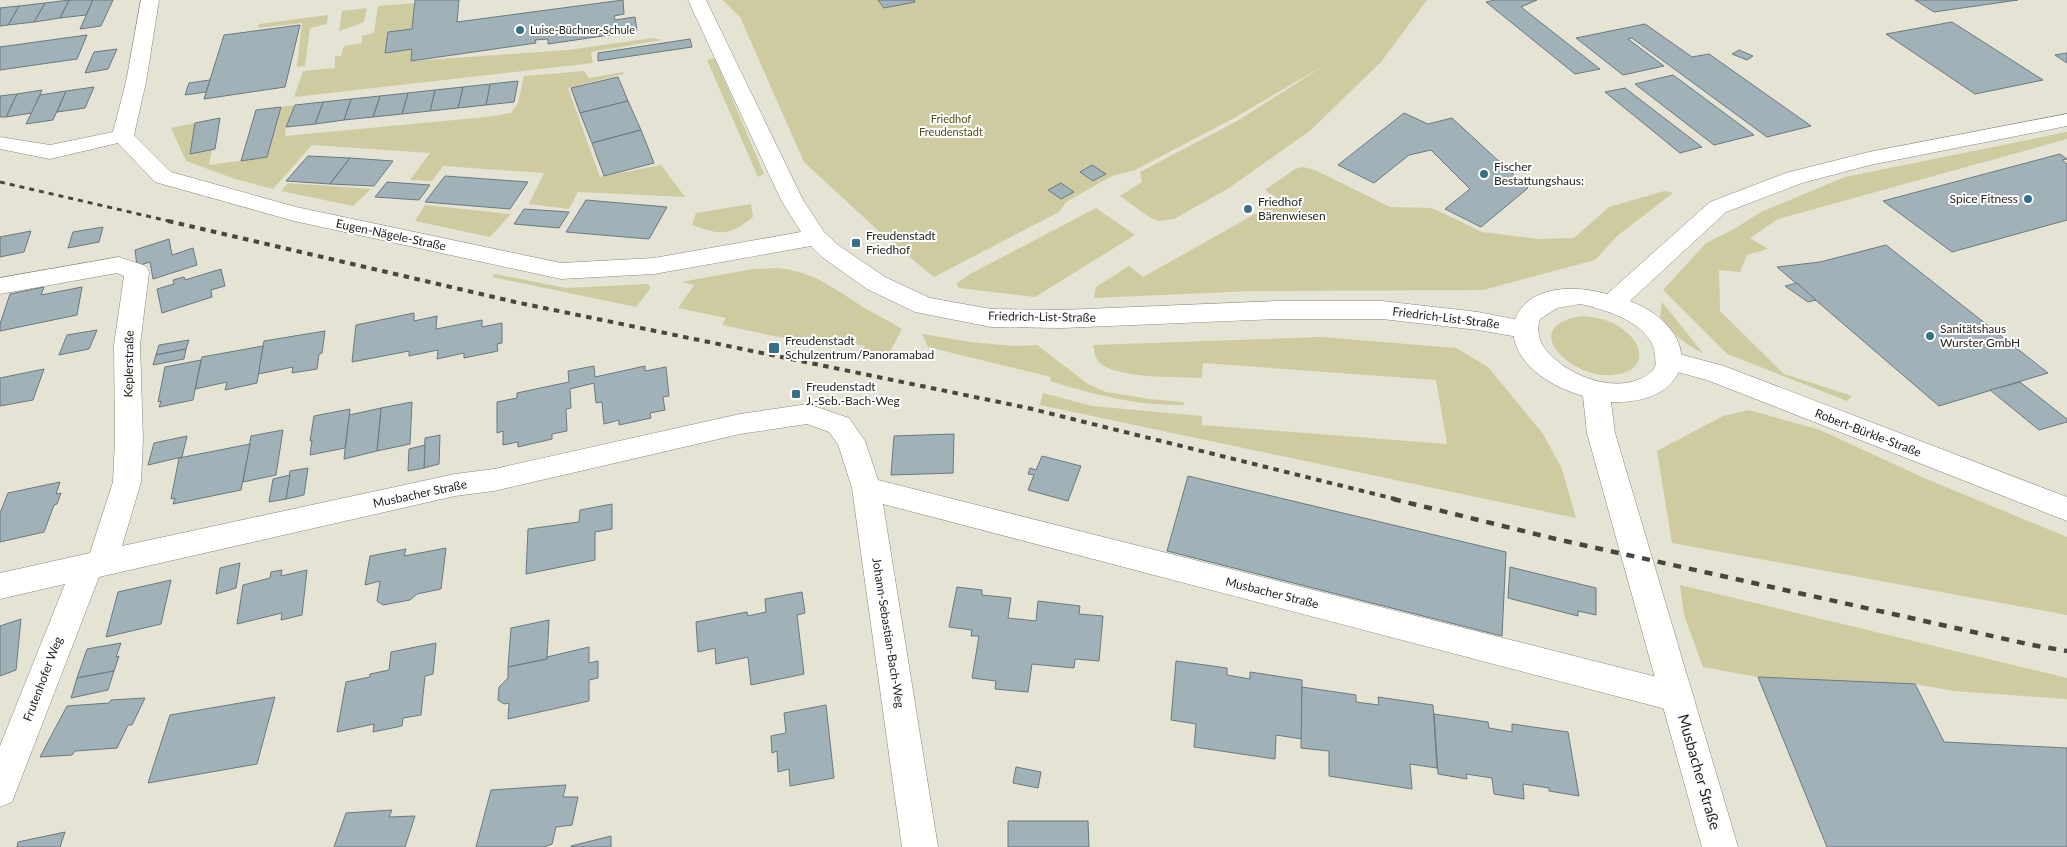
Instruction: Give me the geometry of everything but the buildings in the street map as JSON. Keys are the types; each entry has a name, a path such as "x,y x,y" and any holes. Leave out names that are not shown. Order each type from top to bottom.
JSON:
{"street":[{"path":"0,143 50,152 123,136 136,82 150,0"},
{"name":"Friedrich-List-Straße","path":"696,0 792,200 816,237 830,251 876,283 924,306 991,318 1062,319 1276,310 1382,310 1478,321 1524,329"},
{"path":"1613,304 1660,258 1718,207 1794,178 1869,159 2067,120"},
{"name":"Eugen-Nägele-Straße","path":"123,136 163,177 294,214 561,271 654,266 816,237"},
{"name":"Keplerstraße","path":"0,286 119,265 137,272 127,346 129,440 126,482 94,566"},
{"path":"1580,296 1613,304 1625,308 1644,320 1659,334 1667,350 1669,365 1662,378 1649,387 1630,393 1608,393 1582,387 1559,376 1540,361 1528,345 1524,329 1529,315 1540,304 1559,298 1580,296"},
{"name":"Robert-Bürkle-Straße","path":"1668,360 1715,373 2067,509"},
{"name":"Musbacher Straße","path":"1596,390 1602,433 1720,847"},
{"name":"Musbacher Straße","path":"0,586 740,424 808,414 839,425"},
{"name":"Johann-Sebastian-Bach-Weg","path":"839,425 851,441 866,488 920,847"},
{"name":"Musbacher Straße","path":"866,488 1678,697"},
{"name":"Frutenhofer Weg","path":"0,790 94,566"}],"green space":[{"name":"Friedhof Freudenstadt","path":"723,0 1427,0 1381,62 1311,130 1229,188 1174,219 1158,221 1149,217 1120,196 1142,182 1140,172 1239,120 1328,63 1236,117 1135,170 1112,176 1066,202 1059,212 934,277 885,237 804,162 740,17"},
{"path":"415,3 412,29 388,32 385,52 412,49 411,61 568,50 653,38 662,40 591,52 593,63 294,97 303,71 335,68 335,56 341,56 344,46 362,43 362,36 374,33 378,6"},
{"path":"367,8 364,22 339,31 342,11"},
{"path":"328,15 327,24 310,28 305,66 297,67 302,23 258,28 259,24"},
{"path":"715,58 764,174 758,177 707,60"},
{"path":"584,71 589,78 623,72 624,74 568,88 600,177 661,165 685,197 578,192 569,209 529,204 544,173 443,166 432,181 410,180 430,153 312,145 273,189 235,179 186,161 171,128 195,123 190,153 212,149 209,165 267,157 281,107 295,105 286,127 285,136 486,117 511,113 518,103 524,76"},
{"path":"2067,132 2067,139 1778,219 1750,238 1768,249 1747,255 1740,272 1719,270 1720,311 1784,374 1852,396 1847,401 1727,354 1663,290 1706,243 1734,229 1761,212 1845,177"},
{"path":"1303,167 1315,170 1390,207 1432,208 1482,232 1538,239 1574,238 1609,207 1664,191 1673,193 1617,236 1595,260 1483,290 1252,291 1094,298 1096,287 1129,266 1143,277 1280,200 1265,190 1295,169"},
{"path":"288,183 371,189 353,206 281,191"},
{"path":"751,204 753,217 730,231 710,231 692,225 696,213"},
{"path":"425,205 511,214 490,237 415,221"},
{"path":"1096,208 1135,235 1035,297 959,288 956,284 970,274"},
{"path":"778,268 792,270 826,283 902,329 886,359 861,354 865,346 826,339 822,346 722,325 726,318 678,308 694,285 681,282 753,269"},
{"path":"495,274 566,288 647,284 650,286 650,289 636,307 492,277"},
{"path":"1662,302 1703,353 1696,350 1674,333 1660,317"},
{"path":"1582,316 1609,322 1627,333 1634,340 1638,348 1638,363 1624,373 1612,375 1596,374 1581,369 1567,361 1557,351 1552,340 1553,330 1563,322"},
{"path":"922,334 970,342 1014,346 1037,345 1088,384 1106,392 1183,402 1185,405 1133,402 1084,391 1050,381 1051,377 928,347"},
{"path":"1321,337 1456,348 1488,367 1543,434 1562,469 1576,518 1040,405 1043,393 1092,406 1202,416 1202,425 1447,444 1436,380 1203,363 1202,378 1147,376 1117,371 1106,367 1098,361 1093,345"},
{"path":"1749,410 1820,430 1924,478 2067,537 2067,615 1672,543 1657,451 1723,416"},
{"path":"1680,585 2067,678 2067,699 1954,691 1915,684 1758,677 1703,667 1684,615"}],"railway":[{"path":"0,182 173,222"},
{"path":"168,221 515,302 1028,408 1399,500"},
{"path":"1393,499 1556,539 2032,645 2067,651"}],"place":[{"name":"Luise-Büchner-Schule","path":"520,30"},
{"name":"Fischer Bestattungshaus:","path":"1484,174"},
{"name":"Spice Fitness","path":"2028,199"},
{"name":"Friedhof Bärenwiesen","path":"1248,209"},
{"name":"Freudenstadt Friedhof","path":"856,243"},
{"name":"Sanitätshaus Wurster GmbH","path":"1930,336"},
{"name":"Freudenstadt Schulzentrum/Panoramabad","path":"774,348"},
{"name":"Freudenstadt J.-Seb.-Bach-Weg","path":"796,394"}]}
